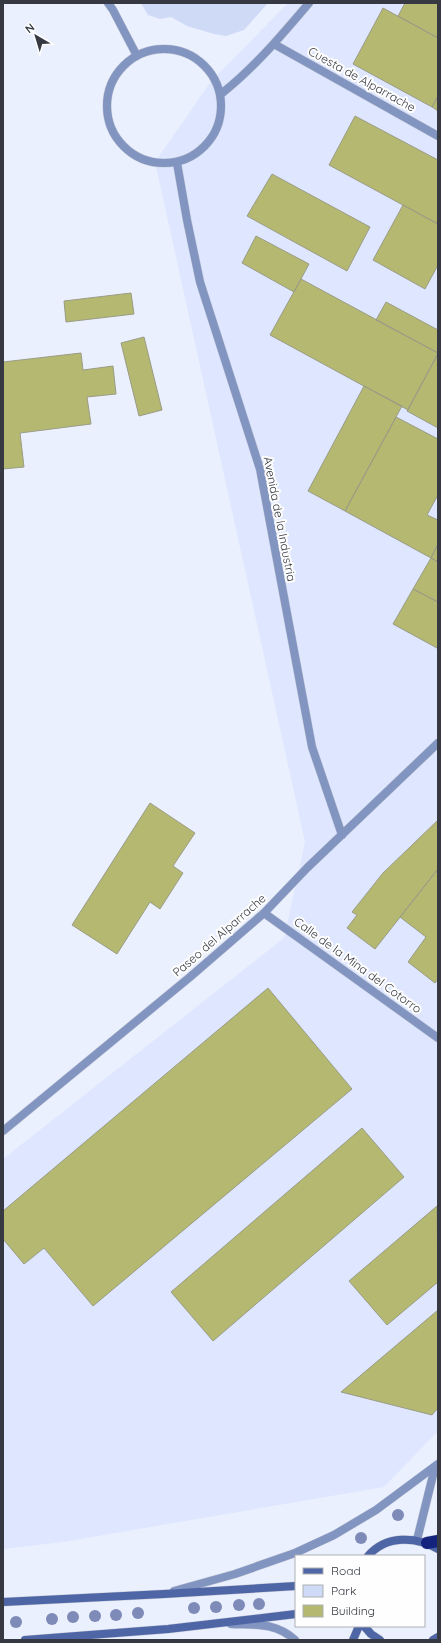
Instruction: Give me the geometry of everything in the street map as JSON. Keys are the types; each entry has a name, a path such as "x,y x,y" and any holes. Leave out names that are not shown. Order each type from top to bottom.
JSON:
{"street":[{"path":"108,3 114,10 137,56"},
{"path":"221,94 274,44 309,3"},
{"name":"Cuesta de Alparrache","path":"274,44 438,136"},
{"path":"164,48 183,51 199,60 212,73 221,94 221,116 213,137 198,153 177,162 158,164 139,158 123,147 112,131 106,112 108,92 116,75 129,60 146,51 164,48"},
{"name":"Avenida de la Industria","path":"177,162 186,220 200,282 260,469 312,747 342,836"},
{"name":"Paseo del Alparrache","path":"3,1131 190,977 264,913 438,743"},
{"name":"Calle de la Mina del Cotorro","path":"264,913 438,1038"},
{"path":"427,1541 437,1465"},
{"path":"164,1594 235,1574 273,1561 295,1553 334,1535 376,1510 437,1465"},
{"path":"369,1555 384,1544 398,1540 427,1541 438,1549"},
{"path":"3,1602 295,1586"},
{"path":"25,1640 216,1624 295,1614"},
{"path":"216,1624 264,1625 283,1630 295,1640"},
{"path":"353,1640 359,1627"},
{"path":"365,1627 371,1634 380,1640"},
{"path":"433,1640 438,1637"}],"shaded area":[{"path":"288,3 438,3 438,1431 384,1487 63,1542 3,1549 3,1159 284,938 305,842 155,162 212,80"}],"green space":[{"path":"141,3 268,3 244,30 226,36 187,26 171,17 160,19 148,15"}],"building":[{"path":"405,3 438,3 438,38 398,16"},
{"path":"383,8 438,38 438,96 432,107 353,64"},
{"path":"438,96 438,111 432,107"},
{"path":"355,116 438,160 438,224 329,165"},
{"path":"272,174 370,227 347,271 247,216"},
{"path":"403,205 438,224 438,265 425,289 373,260"},
{"path":"256,236 309,264 294,292 242,263"},
{"path":"301,279 438,353 408,410 270,335"},
{"path":"131,293 134,314 66,322 64,301"},
{"path":"386,302 438,330 438,353 376,320"},
{"path":"144,337 162,410 139,416 121,343"},
{"path":"81,353 83,370 113,366 116,394 87,397 91,424 20,433 24,467 3,469 3,362"},
{"path":"438,354 438,428 407,411"},
{"path":"364,386 402,406 345,511 308,491"},
{"path":"396,417 438,439 438,495 427,515 438,520 438,544 431,558 345,511"},
{"path":"438,544 438,562 431,558"},
{"path":"431,558 438,562 438,602 413,589"},
{"path":"413,589 438,602 437,648 393,624"},
{"path":"150,803 195,833 173,866 183,873 160,909 150,902 117,954 72,925"},
{"path":"438,820 438,869 375,949 347,928 357,915 352,912 383,873"},
{"path":"438,869 438,979 435,983 408,962 426,937 400,917"},
{"path":"268,988 352,1089 93,1306 44,1248 24,1264 3,1239 3,1211"},
{"path":"362,1128 404,1177 213,1341 171,1292"},
{"path":"437,1206 438,1282 387,1325 349,1281"},
{"path":"438,1310 438,1408 432,1415 341,1392"}]}
